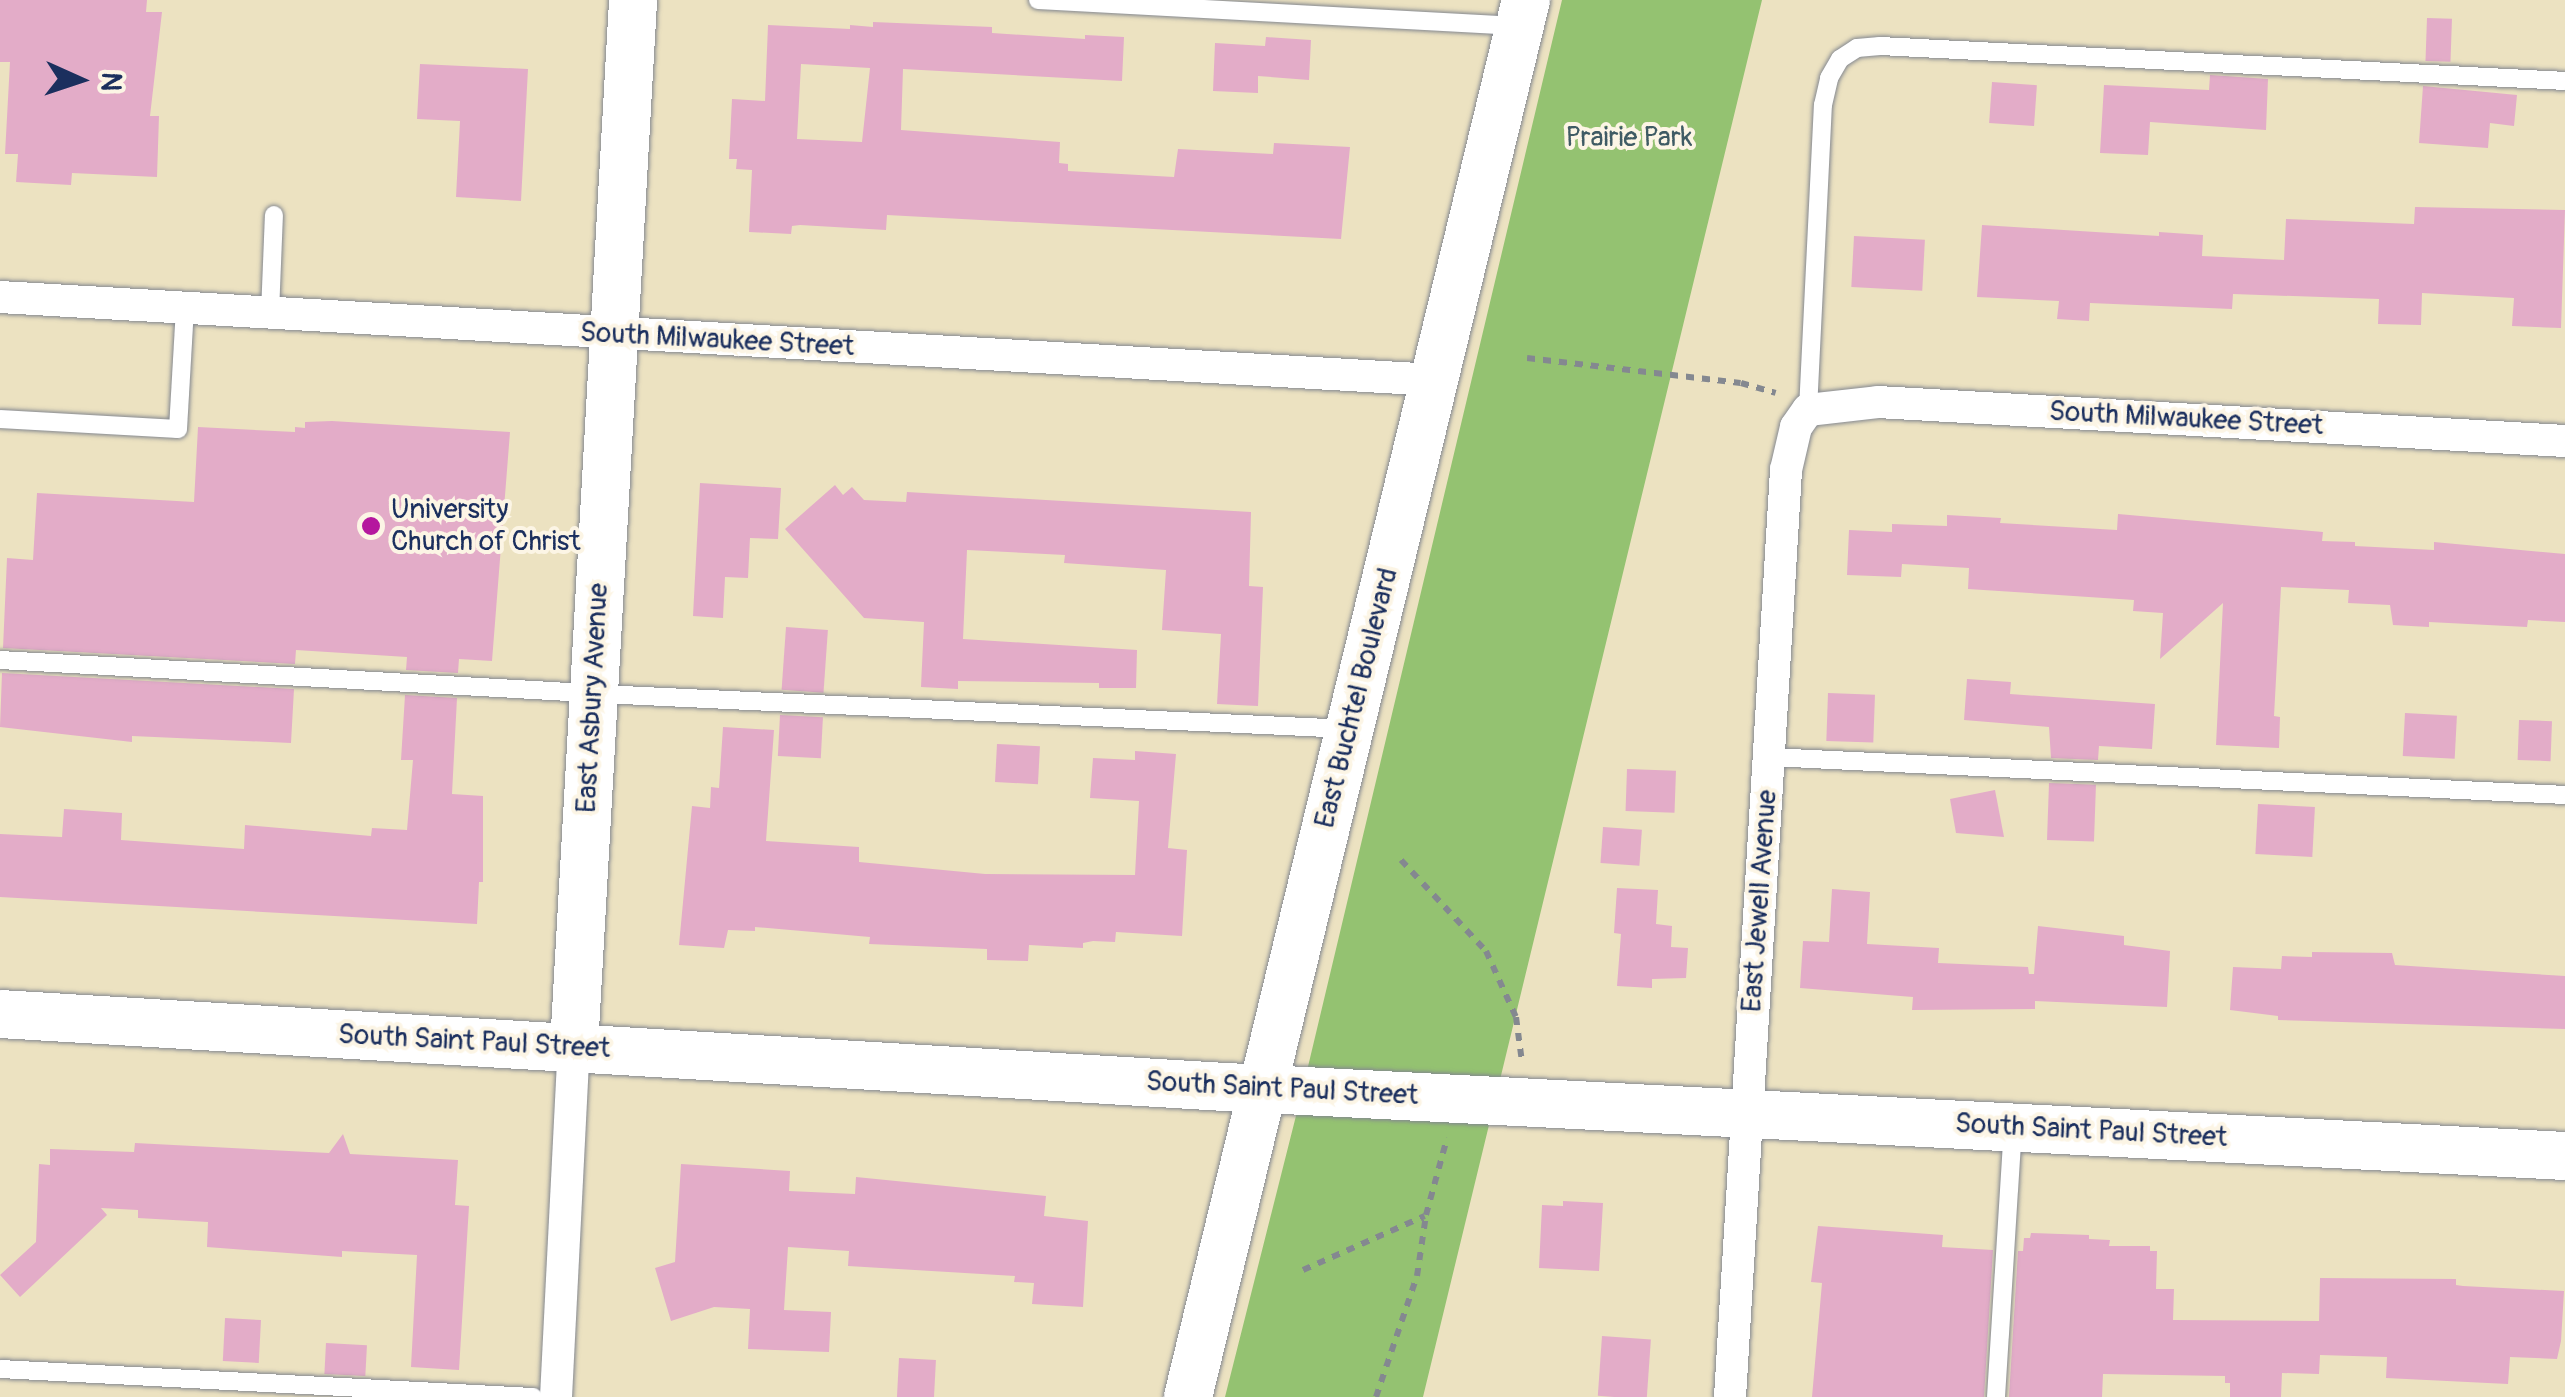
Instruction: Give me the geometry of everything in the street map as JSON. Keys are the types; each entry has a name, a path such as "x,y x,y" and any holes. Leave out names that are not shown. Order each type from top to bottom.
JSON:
{"street":[{"name":"East Asbury Avenue","path":"556,1397 633,0"},
{"name":"East Buchtel Boulevard","path":"1188,1397 1522,13"},
{"name":"South Milwaukee Street","path":"0,297 1434,380"},
{"name":"South Milwaukee Street","path":"1808,410 1878,402 2565,441"},
{"name":"East Jewell Avenue","path":"1730,1397 1786,470 1793,437 1808,410"},
{"name":"South Saint Paul Street","path":"0,1014 1265,1088 2565,1156"}],"lane":[{"path":"1038,0 1522,13"},
{"path":"1808,410 1823,105 1829,78 1840,59 1857,48 1880,46 2565,81"},
{"path":"270,313 274,216"},
{"path":"0,419 178,429 185,308"},
{"path":"0,660 593,694 1348,729"},
{"path":"1769,757 2565,795"},
{"path":"1996,1397 2013,1127"},
{"path":"0,1368 533,1397"}],"path":[{"path":"1527,358 1742,383 1772,390 1808,410"},
{"path":"1401,860 1458,916 1504,984 1521,1044 1525,1101"},
{"path":"1376,1397 1417,1276 1426,1215 1461,1098"},
{"path":"1302,1270 1426,1215"}],"green space":[{"name":"Prairie Park","path":"1562,0 1762,0 1423,1397 1225,1397 1301,1096"}],"building":[{"path":"0,0 147,0 146,12 162,12 150,116 159,116 157,177 72,173 71,185 16,182 18,154 5,154 10,62 0,62"},
{"path":"2427,18 2452,19 2450,62 2425,61"},
{"path":"873,22 992,27 992,33 1085,39 1085,35 1124,37 1122,81 903,69 901,130 1060,142 1059,163 1068,164 1068,171 1174,177 1178,149 1273,154 1274,143 1350,147 1341,239 887,215 886,230 800,225 792,226 791,234 749,232 752,170 736,169 737,159 729,159 732,99 765,101 768,25 873,27","holes":["801,64 870,68 862,142 797,139"]},
{"path":"1266,37 1311,40 1309,80 1258,76 1258,93 1213,91 1215,43 1265,46"},
{"path":"420,64 528,69 521,201 456,197 460,121 417,119"},
{"path":"2210,75 2268,79 2266,130 2150,122 2148,155 2100,153 2104,85 2209,90"},
{"path":"1992,82 2037,85 2034,126 1989,123"},
{"path":"2423,86 2517,95 2514,126 2490,123 2488,148 2419,143"},
{"path":"2415,207 2565,210 2561,328 2512,326 2514,298 2422,293 2421,325 2378,324 2379,299 2233,294 2232,309 2090,303 2089,321 2057,319 2059,301 1977,297 1982,225 2203,235 2202,256 2284,260 2286,219 2414,224"},
{"path":"1854,236 1925,240 1922,291 1851,287"},
{"path":"305,422 510,432 492,661 459,659 458,673 406,670 407,657 296,650 295,664 3,648 7,558 33,560 37,493 194,502 198,427 295,432 295,427 305,428"},
{"path":"700,483 781,488 778,539 750,538 748,578 725,577 723,618 693,616"},
{"path":"835,485 843,495 852,487 864,500 906,502 907,492 1251,512 1249,586 1263,587 1258,706 1217,704 1221,634 1162,630 1166,570 1064,563 1065,555 967,550 963,639 1137,650 1136,688 1099,688 1099,683 958,681 958,689 921,687 924,622 864,618 785,529"},
{"path":"2118,514 2323,532 2322,541 2355,542 2355,546 2434,550 2434,542 2565,554 2565,622 2528,620 2527,627 2429,622 2429,627 2393,625 2390,605 2348,603 2349,590 2281,587 2274,716 2280,717 2279,748 2216,745 2223,603 2160,659 2163,613 2133,611 2134,600 1968,589 1969,568 1902,564 1901,577 1847,575 1849,530 1892,532 1892,524 1947,526 1947,515 2001,518 2000,523 2117,530"},
{"path":"786,627 828,630 824,693 782,690"},
{"path":"2,673 294,689 291,743 132,736 132,742 0,727"},
{"path":"1967,679 2011,682 2010,694 2155,704 2152,749 2099,746 2098,760 2051,758 2049,727 1964,720"},
{"path":"1828,693 1875,695 1873,743 1826,741"},
{"path":"405,695 457,698 452,794 483,796 483,882 479,882 477,924 0,897 0,834 62,837 64,809 122,813 121,840 244,849 245,825 371,836 372,828 407,830 413,760 401,760"},
{"path":"2405,713 2457,716 2455,759 2403,756"},
{"path":"780,715 823,717 821,758 778,756"},
{"path":"2519,720 2552,721 2551,761 2518,760"},
{"path":"723,727 774,730 766,841 859,847 859,862 985,874 1135,875 1139,801 1090,798 1093,758 1135,760 1135,751 1176,754 1168,848 1187,850 1182,936 1116,932 1115,942 1093,941 1083,943 1083,948 1029,945 1028,961 987,960 987,949 869,944 870,937 755,927 755,931 728,930 724,948 679,945 692,806 710,808 711,787 719,788"},
{"path":"997,744 1040,746 1038,784 995,782"},
{"path":"1627,769 1676,771 1675,813 1626,811"},
{"path":"2049,783 2096,785 2094,842 2047,840"},
{"path":"1995,790 2004,837 1956,833 1950,799"},
{"path":"2258,804 2315,807 2312,857 2255,854"},
{"path":"1603,827 1642,830 1639,866 1600,863"},
{"path":"1617,888 1658,890 1656,924 1672,926 1671,947 1688,948 1686,978 1652,979 1652,988 1617,986 1621,934 1614,933"},
{"path":"1832,889 1870,892 1867,944 1939,948 1938,963 2028,967 2029,974 2034,974 2038,926 2124,936 2124,945 2170,951 2167,1007 2035,1001 2035,1009 1912,1010 1913,997 1800,988 1803,941 1829,942"},
{"path":"2312,952 2392,953 2395,965 2565,976 2565,1029 2278,1020 2278,1016 2230,1010 2233,967 2281,969 2282,956 2312,957"},
{"path":"343,1134 350,1154 458,1160 455,1205 469,1206 459,1370 411,1367 417,1255 342,1251 342,1257 207,1247 208,1222 138,1218 138,1210 101,1208 107,1215 20,1297 0,1275 36,1242 39,1164 50,1165 50,1149 134,1152 135,1143 329,1153"},
{"path":"681,1164 790,1171 789,1191 855,1194 856,1177 1046,1196 1044,1216 1088,1221 1083,1307 1032,1304 1034,1283 1014,1282 1015,1276 848,1266 849,1251 788,1247 784,1310 831,1312 829,1352 748,1349 750,1309 714,1307 671,1321 655,1268 675,1262"},
{"path":"1563,1201 1603,1203 1599,1271 1539,1268 1542,1205 1563,1206"},
{"path":"1818,1226 1943,1235 1942,1247 1993,1250 1984,1397 1812,1397 1822,1283 1811,1282"},
{"path":"2031,1233 2089,1235 2089,1239 2110,1240 2109,1246 2150,1246 2150,1251 2157,1251 2156,1289 2174,1289 2173,1320 2319,1321 2320,1278 2456,1279 2456,1285 2463,1286 2564,1291 2561,1341 2557,1359 2510,1357 2508,1384 2386,1378 2387,1357 2320,1355 2319,1374 2282,1373 2281,1397 2230,1397 2230,1383 2225,1383 2225,1376 2103,1374 2102,1397 2009,1397 2018,1251 2023,1251 2024,1238 2030,1238"},
{"path":"225,1318 261,1320 259,1363 223,1361"},
{"path":"1602,1336 1651,1339 1647,1397 1598,1396"},
{"path":"326,1343 367,1345 365,1376 324,1374"},
{"path":"899,1358 936,1360 934,1397 897,1397"}],"place":[{"name":"University Church of Christ","path":"371,526"}]}
